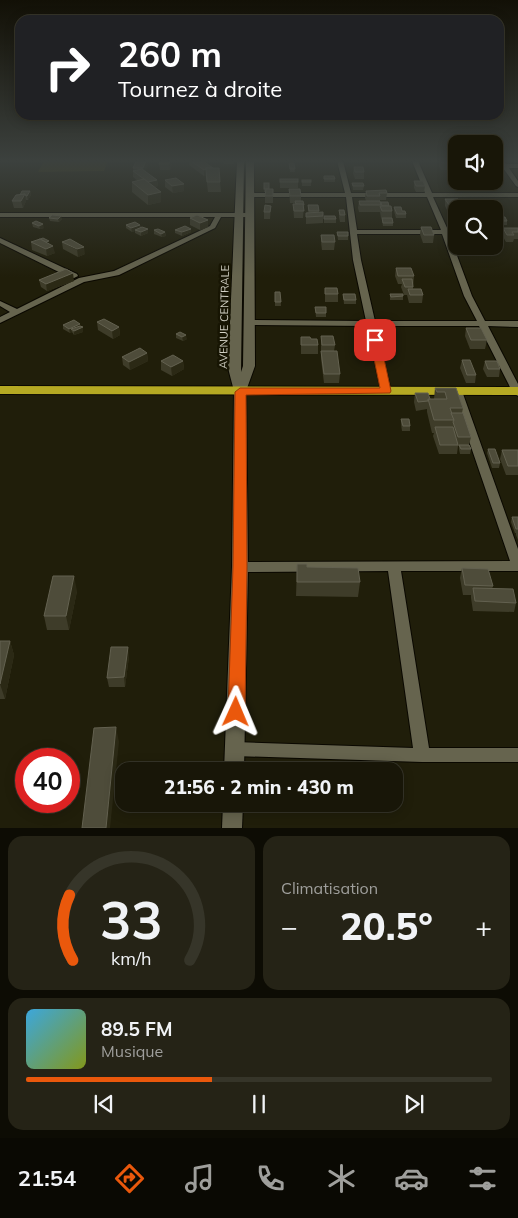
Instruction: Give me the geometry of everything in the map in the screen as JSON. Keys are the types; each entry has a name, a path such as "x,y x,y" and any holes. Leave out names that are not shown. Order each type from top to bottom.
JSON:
{"highway":[{"path":"0,390 518,392"}],"street":[{"name":"AVENUE CENTRALE","path":"239,200 234,368 240,392"},
{"name":"AVENUE CENTRALE","path":"240,392 250,366 250,200"},
{"path":"350,200 357,260 386,391"},
{"path":"432,200 468,296 518,392"},
{"path":"0,215 251,215"},
{"path":"0,320 82,280 116,273 213,227 219,215"},
{"path":"503,231 518,231"},
{"path":"354,232 445,232"},
{"path":"0,240 82,280"},
{"path":"0,303 17,312"},
{"path":"250,323 518,324"},
{"path":"240,567 518,566 457,391"},
{"path":"234,762 240,567 240,392"},
{"path":"394,567 422,755"},
{"path":"235,749 422,755 518,755"},
{"path":"232,828 233,812"}],"building":[{"path":"295,201 303,201 304,205 296,204"},
{"path":"359,201 380,201 381,205 360,205"},
{"path":"381,202 388,202 389,206 382,206"},
{"path":"293,204 303,204 304,211 294,211"},
{"path":"265,205 271,206 270,212 264,212"},
{"path":"308,205 318,205 319,211 309,211"},
{"path":"380,206 391,206 392,211 382,211"},
{"path":"394,207 401,207 402,211 405,211 406,214 397,214"},
{"path":"339,210 344,210 345,215 340,215"},
{"path":"323,212 323,216 306,217 306,213"},
{"path":"52,215 61,216 58,219 49,218"},
{"path":"197,215 208,220 200,223 190,218"},
{"path":"324,216 335,216 336,219 324,219"},
{"path":"382,218 392,218 393,223 383,223"},
{"path":"36,221 43,224 39,226 32,223"},
{"path":"135,222 140,225 131,228 126,225"},
{"path":"185,226 191,229 182,232 175,230"},
{"path":"142,227 148,229 141,232 135,230"},
{"path":"421,227 431,227 434,235 424,235"},
{"path":"503,228 518,228 518,232 512,232 514,235 507,235"},
{"path":"158,229 165,232 161,234 154,230"},
{"path":"337,232 348,232 348,236 338,236"},
{"path":"321,235 334,235 335,242 322,242"},
{"path":"40,239 53,246 46,249 31,242"},
{"path":"70,239 84,247 77,249 62,242"},
{"path":"396,268 411,268 414,276 398,276"},
{"path":"66,269 73,273 46,284 39,280"},
{"path":"402,279 412,279 413,287 405,287"},
{"path":"325,288 337,288 338,294 325,294"},
{"path":"408,289 421,289 423,295 410,295"},
{"path":"275,292 280,292 281,302 275,302"},
{"path":"343,294 355,294 356,300 344,300"},
{"path":"390,294 403,294 403,296 391,297"},
{"path":"315,307 326,307 326,313 316,313"},
{"path":"104,319 119,327 112,331 97,322"},
{"path":"74,320 80,324 69,329 63,325"},
{"path":"83,327 74,331 71,329"},
{"path":"466,328 481,328 487,340 471,340"},
{"path":"180,332 186,335 182,337 176,334"},
{"path":"321,336 333,336 335,345 322,345"},
{"path":"301,337 317,339 318,345 301,345"},
{"path":"140,348 147,353 129,362 122,357"},
{"path":"321,351 337,351 340,374 324,374"},
{"path":"173,355 183,361 171,367 161,361"},
{"path":"462,360 470,360 476,375 467,375"},
{"path":"485,361 497,361 500,369 488,369"},
{"path":"435,388 456,388 463,408 450,408 454,420 434,420 428,399 447,399 445,392 437,392"},
{"path":"415,393 428,393 430,399 418,402"},
{"path":"451,413 463,413 471,437 458,437"},
{"path":"401,419 409,419 410,426 403,426"},
{"path":"435,427 453,427 458,445 440,445"},
{"path":"459,445 469,445 471,449 461,449"},
{"path":"488,449 495,449 500,463 493,463"},
{"path":"502,450 518,450 518,466 508,466"},
{"path":"512,517 518,517 518,529 516,529"},
{"path":"297,564 307,564 307,567 358,568 360,582 297,582"},
{"path":"462,568 488,569 493,586 465,585"},
{"path":"53,576 74,576 66,616 44,616"},
{"path":"473,588 513,589 516,603 475,601"},
{"path":"0,641 10,641 0,684"},
{"path":"111,647 128,647 124,677 107,678"},
{"path":"116,727 106,828 82,828 94,728"}],"route":[{"path":"236,712 240,567 240,392 386,391 375,340"}]}
